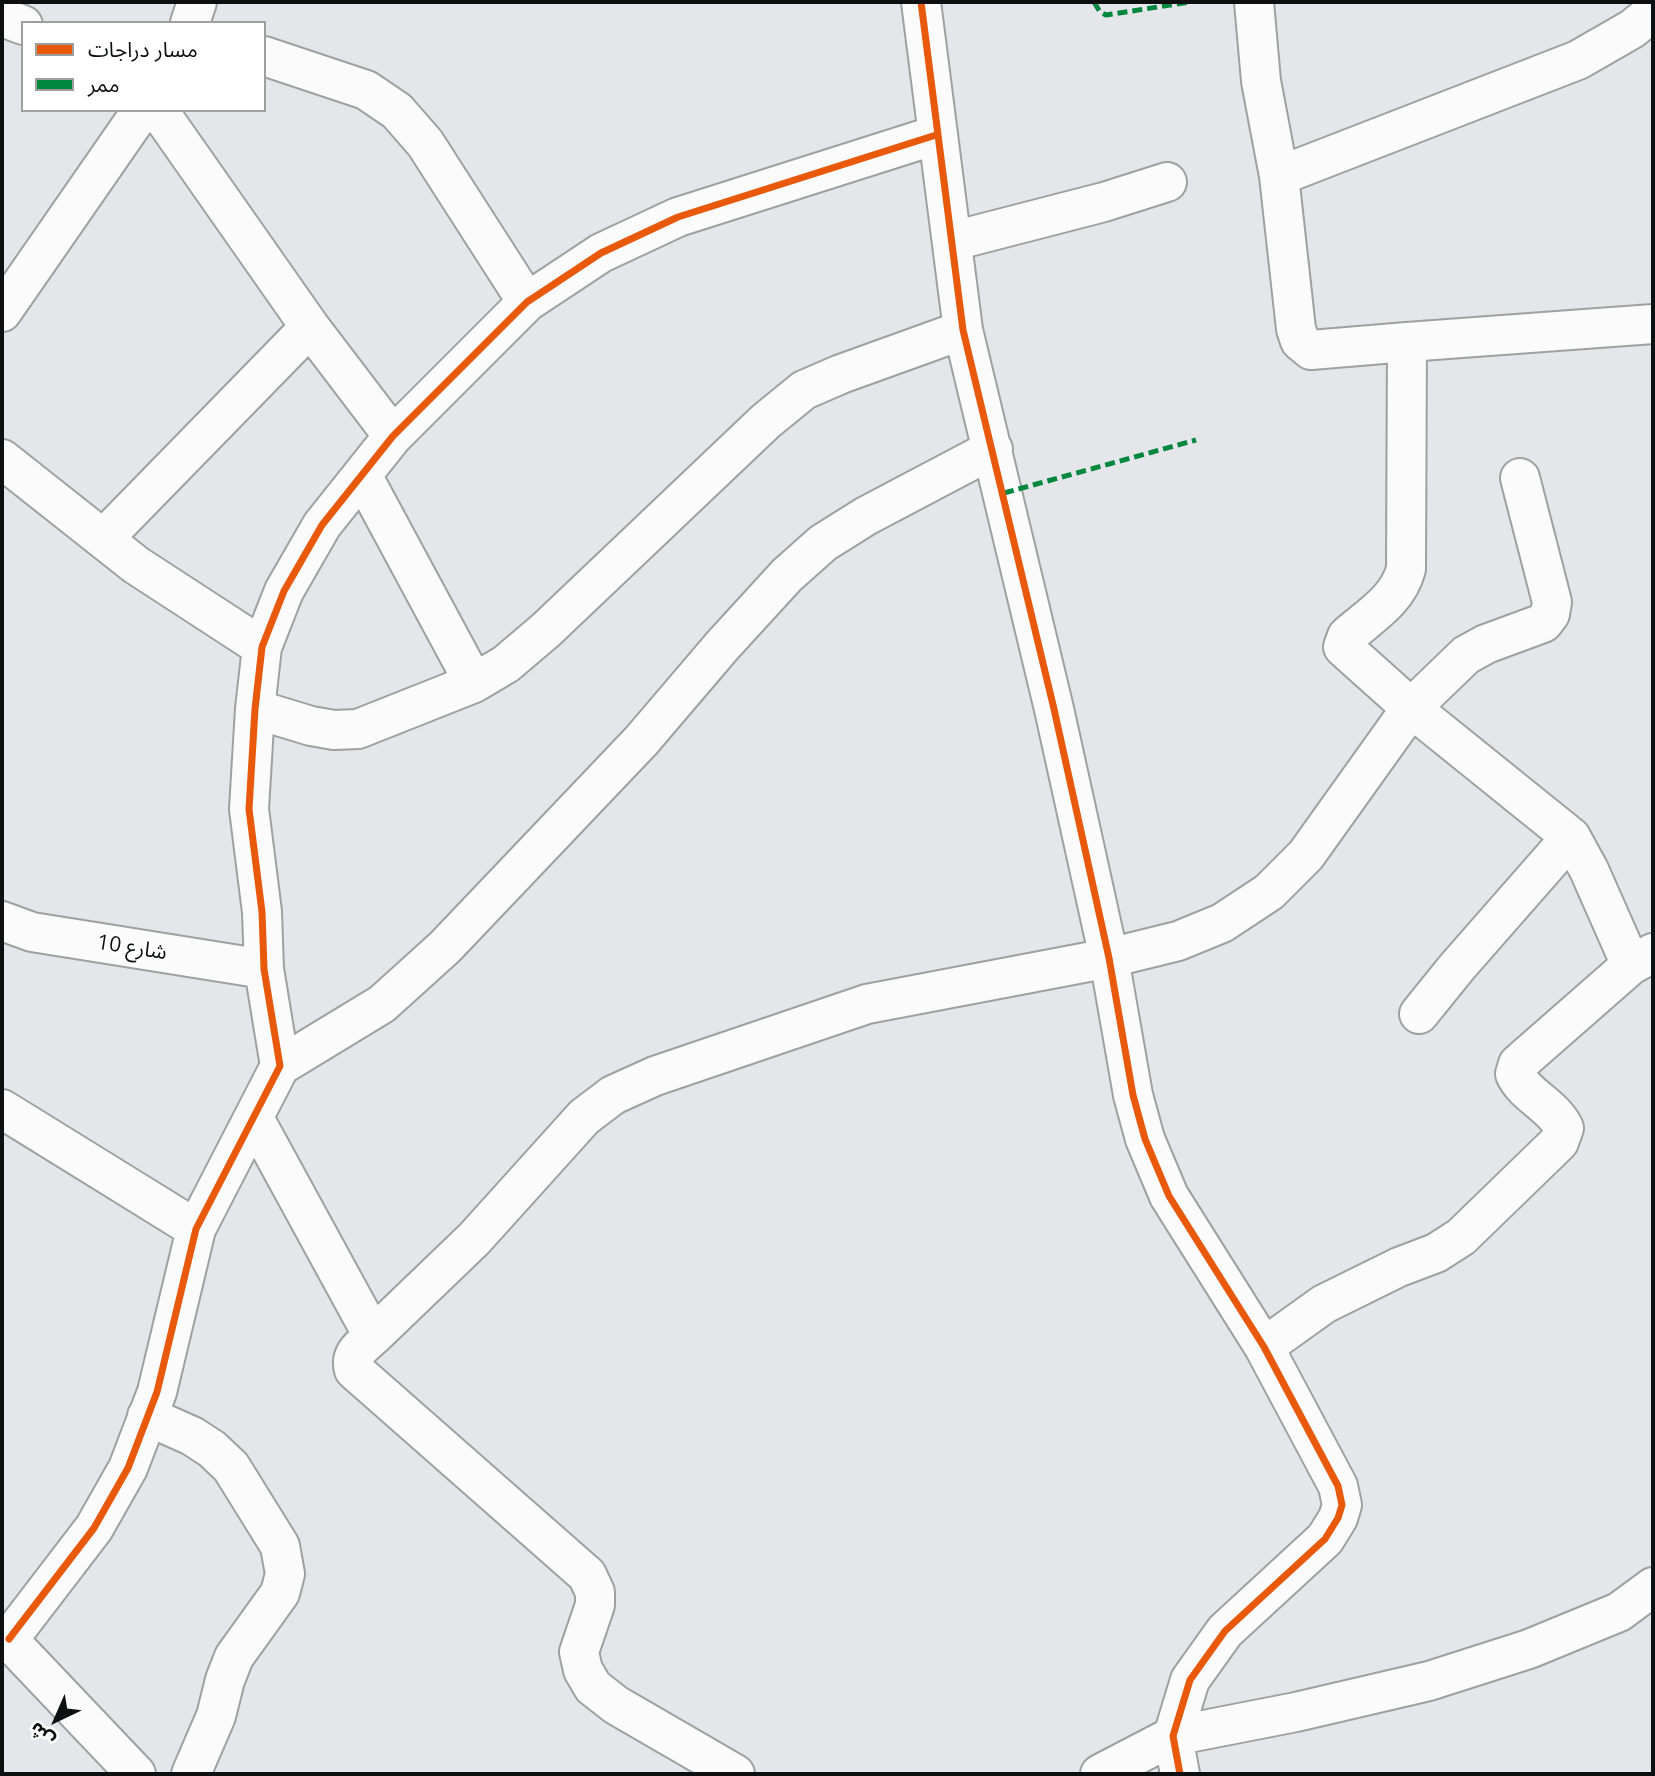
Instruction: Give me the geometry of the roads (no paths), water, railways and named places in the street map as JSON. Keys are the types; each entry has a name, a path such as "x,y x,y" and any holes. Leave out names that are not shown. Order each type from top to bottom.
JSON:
{"street":[{"path":"191,21 197,2"},
{"path":"921,2 963,330 1054,709 1110,958 1133,1095 1144,1139 1169,1196 1264,1347 1338,1486 1342,1505 1338,1518 1325,1539 1225,1631 1190,1680 1173,1736 1180,1774"},
{"path":"1254,2 1261,81 1279,176 1296,329 1300,341 1311,350 1653,324"},
{"path":"1279,176 1578,60 1632,29 1653,12"},
{"path":"2,17 21,24"},
{"path":"266,57 366,90 397,111 425,143 527,302"},
{"path":"2,312 141,112"},
{"path":"159,112 310,327 393,436"},
{"path":"280,1066 264,969 262,912 249,809 254,709 262,647 284,591 322,525 393,436 527,302 601,253 678,217 936,135"},
{"path":"953,242 1104,202 1167,182"},
{"path":"103,539 310,327"},
{"path":"254,709 311,726 334,730 359,729 474,683 506,664 547,629 766,421 804,390 963,330"},
{"path":"1264,1347 1324,1304 1399,1267 1436,1253 1461,1237 1559,1142 1564,1128 1558,1115 1519,1082 1515,1074 1518,1064 1642,959 1571,837 1411,708 1343,647 1347,636 1396,594 1406,569 1407,342"},
{"path":"136,1774 5,1636 94,1528 128,1468 157,1392 196,1229 280,1066 383,1004 445,947 641,741 787,575 823,543 866,516 993,449"},
{"path":"2,458 136,565 262,647"},
{"path":"362,475 474,683"},
{"path":"735,1774 616,1705 593,1687 583,1670 579,1652 596,1605 595,1592 587,1575 354,1370 353,1356 474,1239 584,1117 613,1095 654,1076 867,1004 1110,958 1178,941 1222,923 1269,892 1306,856 1411,708 1466,655 1486,644 1543,623 1550,614 1552,602 1520,478"},
{"path":"1419,1014 1571,837"},
{"name":"شارع 10","path":"2,921 33,932 264,969"},
{"path":"2,1109 196,1229"},
{"path":"254,1118 373,1336"},
{"path":"147,1416 212,1448 231,1467 279,1546 285,1574 280,1593 234,1657 216,1716 191,1774"},
{"path":"1100,1774 1173,1736 1296,1712 1429,1681 1529,1649 1619,1612 1653,1587"}]}
